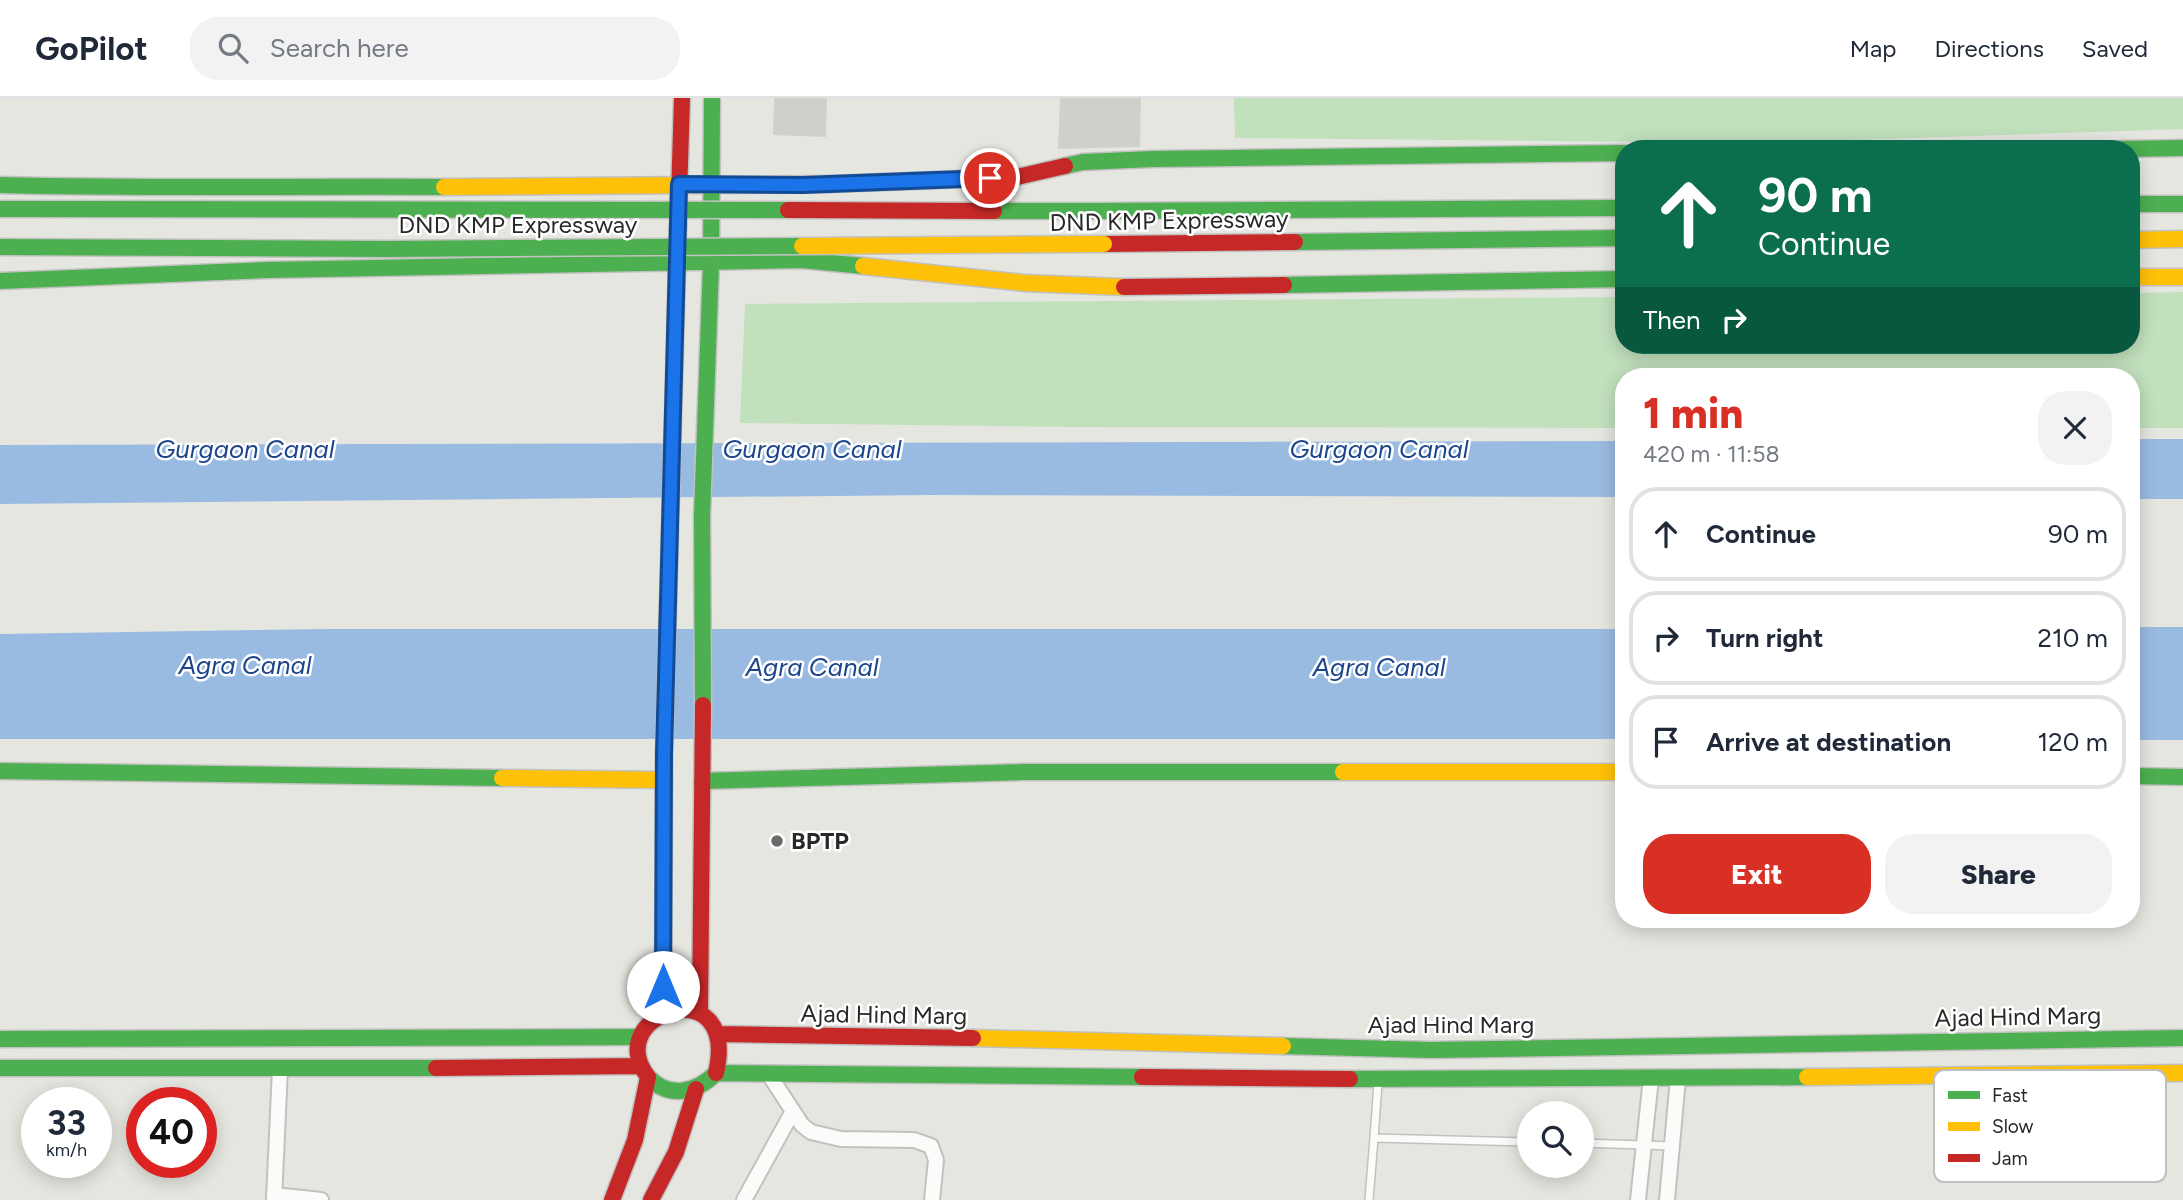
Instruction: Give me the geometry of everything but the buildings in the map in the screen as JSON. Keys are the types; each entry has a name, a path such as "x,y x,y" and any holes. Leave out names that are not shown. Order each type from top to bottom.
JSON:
{"main road":[{"path":"663,1013 664,754 682,98"},
{"path":"700,1013 704,617 702,515 712,98"},
{"path":"2140,149 2183,148"},
{"path":"0,185 160,189 711,183 803,185 1017,177 1083,162 1153,159 1615,153"},
{"path":"2140,204 2183,204"},
{"name":"DND KMP Expressway","path":"0,209 1104,211 1615,208"},
{"name":"DND KMP Expressway","path":"0,247 400,249 1615,238"},
{"path":"2140,240 2183,239"},
{"path":"0,281 267,270 802,260 1025,283 1143,288 1615,279"},
{"path":"2140,276 2183,277"},
{"path":"669,565 703,566"},
{"path":"0,771 664,780"},
{"path":"702,781 1023,772 1615,772"},
{"path":"2140,776 2183,777"},
{"path":"0,1068 644,1072 670,1091 683,1093 707,1083 716,1073 721,1060 719,1034 711,1022 700,1013 686,1008 663,1013 647,1024 640,1037 638,1051 644,1072 641,1122 625,1174 612,1200"},
{"name":"Ajad Hind Marg","path":"719,1034 940,1056 2183,1038"},
{"path":"0,1039 640,1037"},
{"path":"716,1073 768,1073 940,1056 1378,1080 1934,1075"},
{"path":"651,1200 676,1152 696,1089"}],"street":[{"path":"281,1069 274,1198 321,1200"},
{"path":"768,1073 802,1125 824,1137 925,1142 935,1151 932,1200"},
{"path":"1638,1200 1651,1078"},
{"path":"1667,1200 1678,1078"},
{"path":"744,1200 793,1111"}],"lane":[{"path":"1369,1200 1378,1080"},
{"path":"1374,1138 1517,1142"},
{"path":"1594,1143 1672,1146"}],"green space":[{"path":"1234,98 2183,98 2183,129 1853,140 1615,142 1235,138"},
{"path":"2183,292 2183,428 2140,428 2140,368 1615,368 1615,428 1072,427 740,423 745,304 1615,297 1615,354 2140,354 2140,293"}],"water":[{"path":"2140,439 2183,439 2183,499 2140,499"},
{"name":"Gurgaon Canal","path":"1615,441 1615,497 931,495 0,504 0,445"},
{"path":"2140,627 2183,627 2183,740 2140,740"},
{"name":"Agra Canal","path":"325,629 1615,629 1615,739 0,739 0,634"}],"traffic: fast":[{"path":"703,705 702,515 711,263 712,98"},
{"path":"2140,149 2183,148"},
{"path":"1065,166 1083,162 1153,159 1615,153"},
{"path":"0,185 444,187"},
{"path":"2140,204 2183,204"},
{"path":"1104,211 1615,208"},
{"path":"0,209 788,210"},
{"path":"994,211 1104,211"},
{"path":"663,1013 664,754 678,229"},
{"path":"1295,242 1615,238"},
{"path":"0,247 386,249 802,246"},
{"path":"0,281 267,270 802,260 863,266"},
{"path":"1284,285 1615,279"},
{"path":"0,771 502,778"},
{"path":"702,781 1023,772 1343,772"},
{"path":"2140,776 2183,777"},
{"path":"0,1039 640,1037"},
{"path":"1283,1046 1431,1050 2183,1038"},
{"path":"0,1068 436,1068"},
{"path":"648,1077 656,1084 673,1091 691,1089 716,1073 1142,1077"},
{"path":"1350,1079 1807,1077"}],"traffic: slow":[{"path":"444,187 830,184"},
{"path":"2140,240 2183,239"},
{"path":"802,246 1104,244"},
{"path":"863,266 1025,283 1124,287"},
{"path":"2140,277 2183,277"},
{"path":"1343,772 1615,772"},
{"path":"502,778 664,780"},
{"path":"973,1038 1283,1046"},
{"path":"2166,1073 2183,1073"},
{"path":"1807,1077 1934,1076"}],"traffic: jam":[{"path":"678,229 682,98"},
{"path":"830,184 1017,177 1065,166"},
{"path":"788,210 994,211"},
{"path":"1104,244 1295,242"},
{"path":"1124,287 1284,285"},
{"path":"700,1013 703,705"},
{"path":"648,1077 638,1054 641,1034 654,1020 673,1011 692,1011 709,1020 718,1040 716,1073"},
{"path":"719,1034 973,1038"},
{"path":"436,1068 641,1066"},
{"path":"612,1200 635,1140 648,1077"},
{"path":"1142,1077 1350,1079"},
{"path":"651,1200 676,1152 696,1089"}],"place":[{"name":"BPTP","path":"777,841"}],"route":[{"path":"663,987 664,754 679,184 803,185 990,178"}]}
